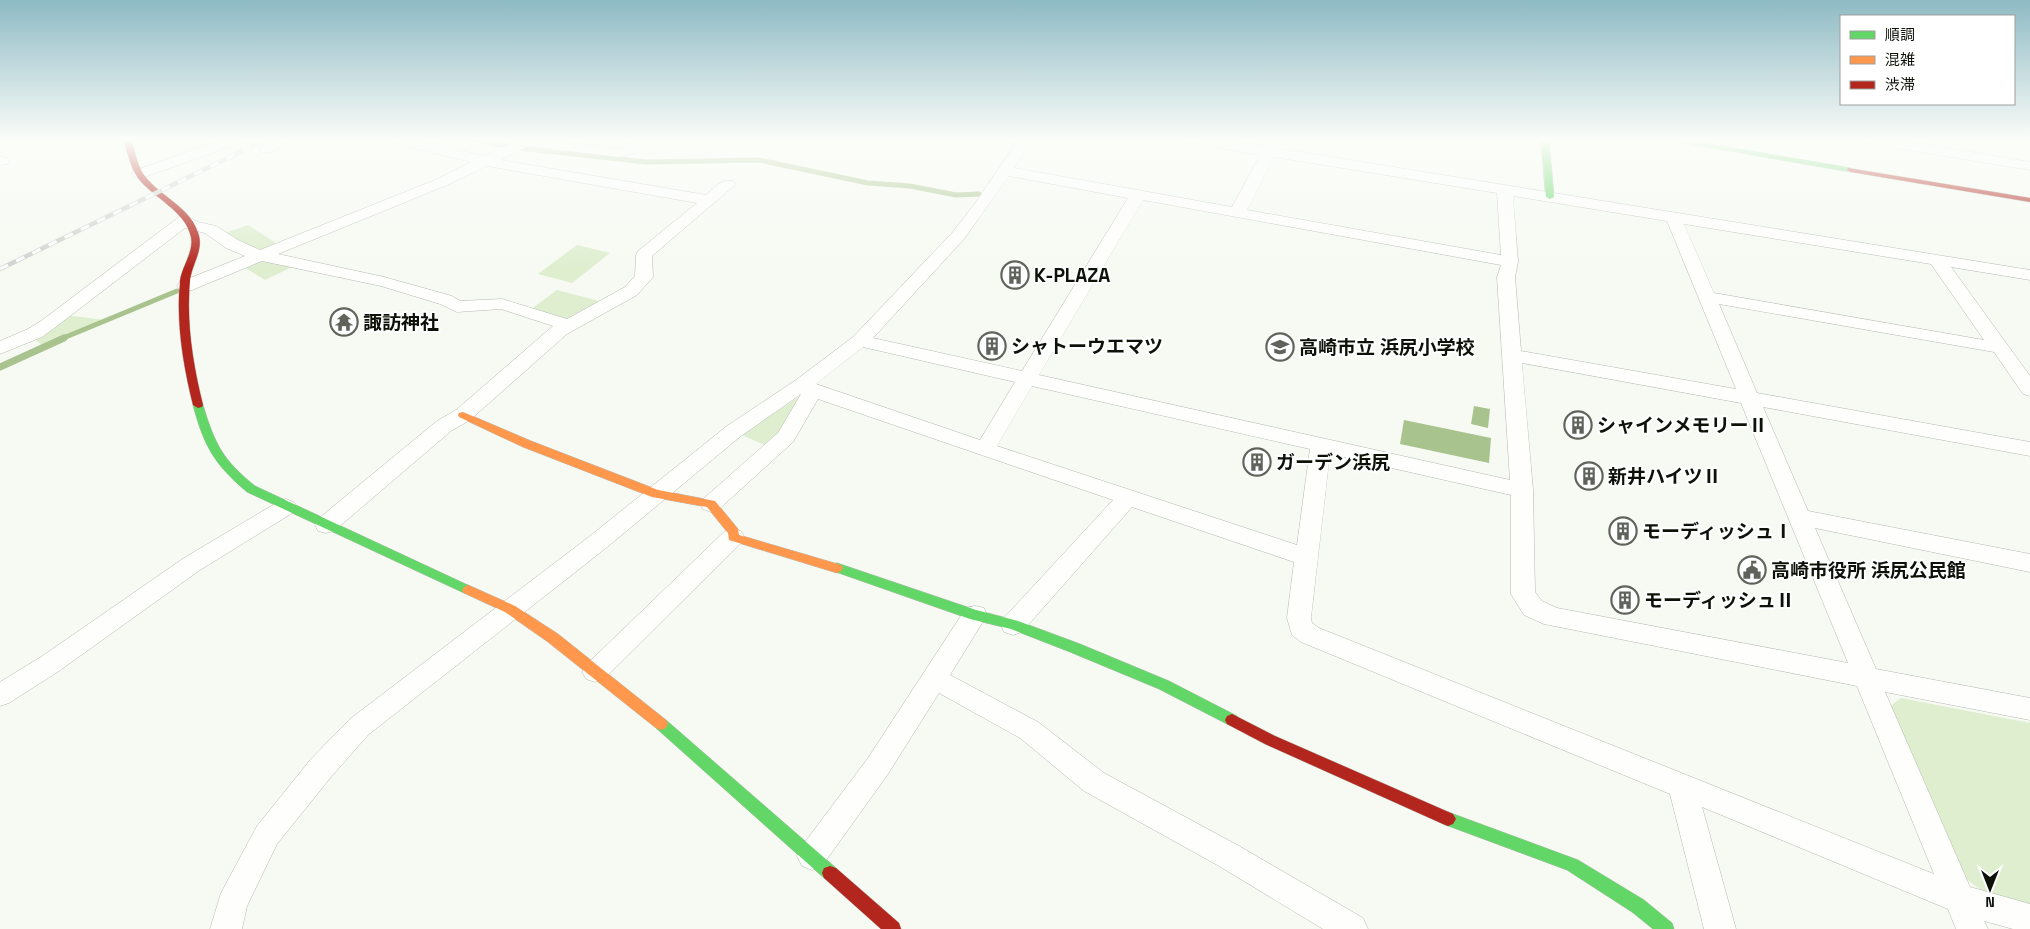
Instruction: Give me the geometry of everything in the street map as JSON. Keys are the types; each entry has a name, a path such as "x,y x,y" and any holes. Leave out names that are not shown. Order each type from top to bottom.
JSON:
{"street":[{"path":"146,182 185,220 196,239 185,277 184,320 196,401 211,447 223,464 251,490 510,610 553,638 666,728 893,929"},
{"path":"186,286 439,182"},
{"path":"606,182 709,200"},
{"path":"226,929 232,903 267,835 321,768 359,727 510,610 734,431 808,387 860,341 958,236 982,206 998,182"},
{"path":"1065,182 1510,262"},
{"path":"1237,213 1253,182"},
{"path":"1458,182 2030,275"},
{"path":"1549,182 1550,197"},
{"path":"1924,182 2030,200"},
{"path":"326,525 444,426 463,415 560,330 632,291 644,277 644,255 728,184"},
{"path":"1506,190 1510,262 1510,270 1506,277 1522,490 1524,594 1527,601 1540,612 1553,617 2030,709"},
{"path":"985,448 1138,196"},
{"path":"1674,217 1972,929"},
{"path":"185,220 193,226 210,229 232,244 256,254 384,282 446,300 457,307 502,304 568,326"},
{"path":"0,348 47,325 185,220"},
{"path":"1936,259 2030,390"},
{"path":"1708,297 2000,348"},
{"path":"860,341 1522,490"},
{"path":"1511,355 2030,449"},
{"path":"808,387 1306,556"},
{"path":"711,504 786,437 808,387"},
{"path":"463,415 527,444 656,494 711,504 734,532 733,537 595,672"},
{"path":"1321,445 1299,618 1301,628 1310,635 1960,899 2030,919"},
{"path":"1013,625 1130,496"},
{"path":"0,695 50,664 192,564 286,507"},
{"path":"1799,517 2030,563"},
{"path":"733,537 850,572 975,615 1013,625 1075,648 1164,685 1270,740 1404,800 1470,828 1572,866 1638,906 1666,929"},
{"path":"812,856 878,766 975,615"},
{"path":"935,680 995,710 1029,730 1094,782 1229,856 1352,929"},
{"path":"1682,787 1720,929"}],"shaded area":[{"path":"248,225 279,245 259,253 222,234"},
{"path":"577,245 610,253 572,283 538,274"},
{"path":"262,259 292,267 265,280 244,267"},
{"path":"557,290 599,301 565,321 530,310"},
{"path":"66,315 104,320 41,345 34,337"},
{"path":"800,396 805,400 769,447 742,435"},
{"path":"1474,406 1490,409 1488,428 1471,424"},
{"path":"1404,420 1491,438 1489,463 1400,444"},
{"path":"1901,698 2030,723 2030,907 1988,895 1965,878 1890,706"}],"waterway":[{"path":"865,182 910,186 956,195 979,194"},
{"path":"61,339 177,291"},
{"path":"0,367 64,338"}],"railway":[{"path":"0,269 178,182"}],"traffic: fast":[{"path":"1549,182 1550,197"},
{"path":"198,405 206,432 216,452 229,470 251,489 468,590"},
{"path":"837,568 975,615 1013,625 1075,648 1164,685 1232,720"},
{"path":"661,724 830,873"},
{"path":"1448,819 1572,865 1638,906 1666,929"}],"traffic: slow":[{"path":"463,415 527,444 656,494 711,504 734,532 733,537 837,568"},
{"path":"468,590 510,609 553,638 661,724"}],"traffic: jam":[{"path":"146,182 179,211 186,219 195,236 195,247 185,280 184,311 188,359 198,405"},
{"path":"1925,182 2030,200"},
{"path":"1232,720 1270,740 1448,819"},
{"path":"830,873 893,929"}],"place":[{"name":"K-PLAZA","path":"1015,275"},
{"name":"諏訪神社","path":"344,322"},
{"name":"シャトーウエマツ","path":"992,346"},
{"name":"高崎市立 浜尻小学校","path":"1280,347"},
{"name":"シャインメモリーⅡ","path":"1578,425"},
{"name":"ガーデン浜尻","path":"1257,462"},
{"name":"新井ハイツⅡ","path":"1589,476"},
{"name":"モーディッシュⅠ","path":"1623,531"},
{"name":"高崎市役所 浜尻公民館","path":"1752,570"},
{"name":"モーディッシュⅡ","path":"1625,600"}]}
